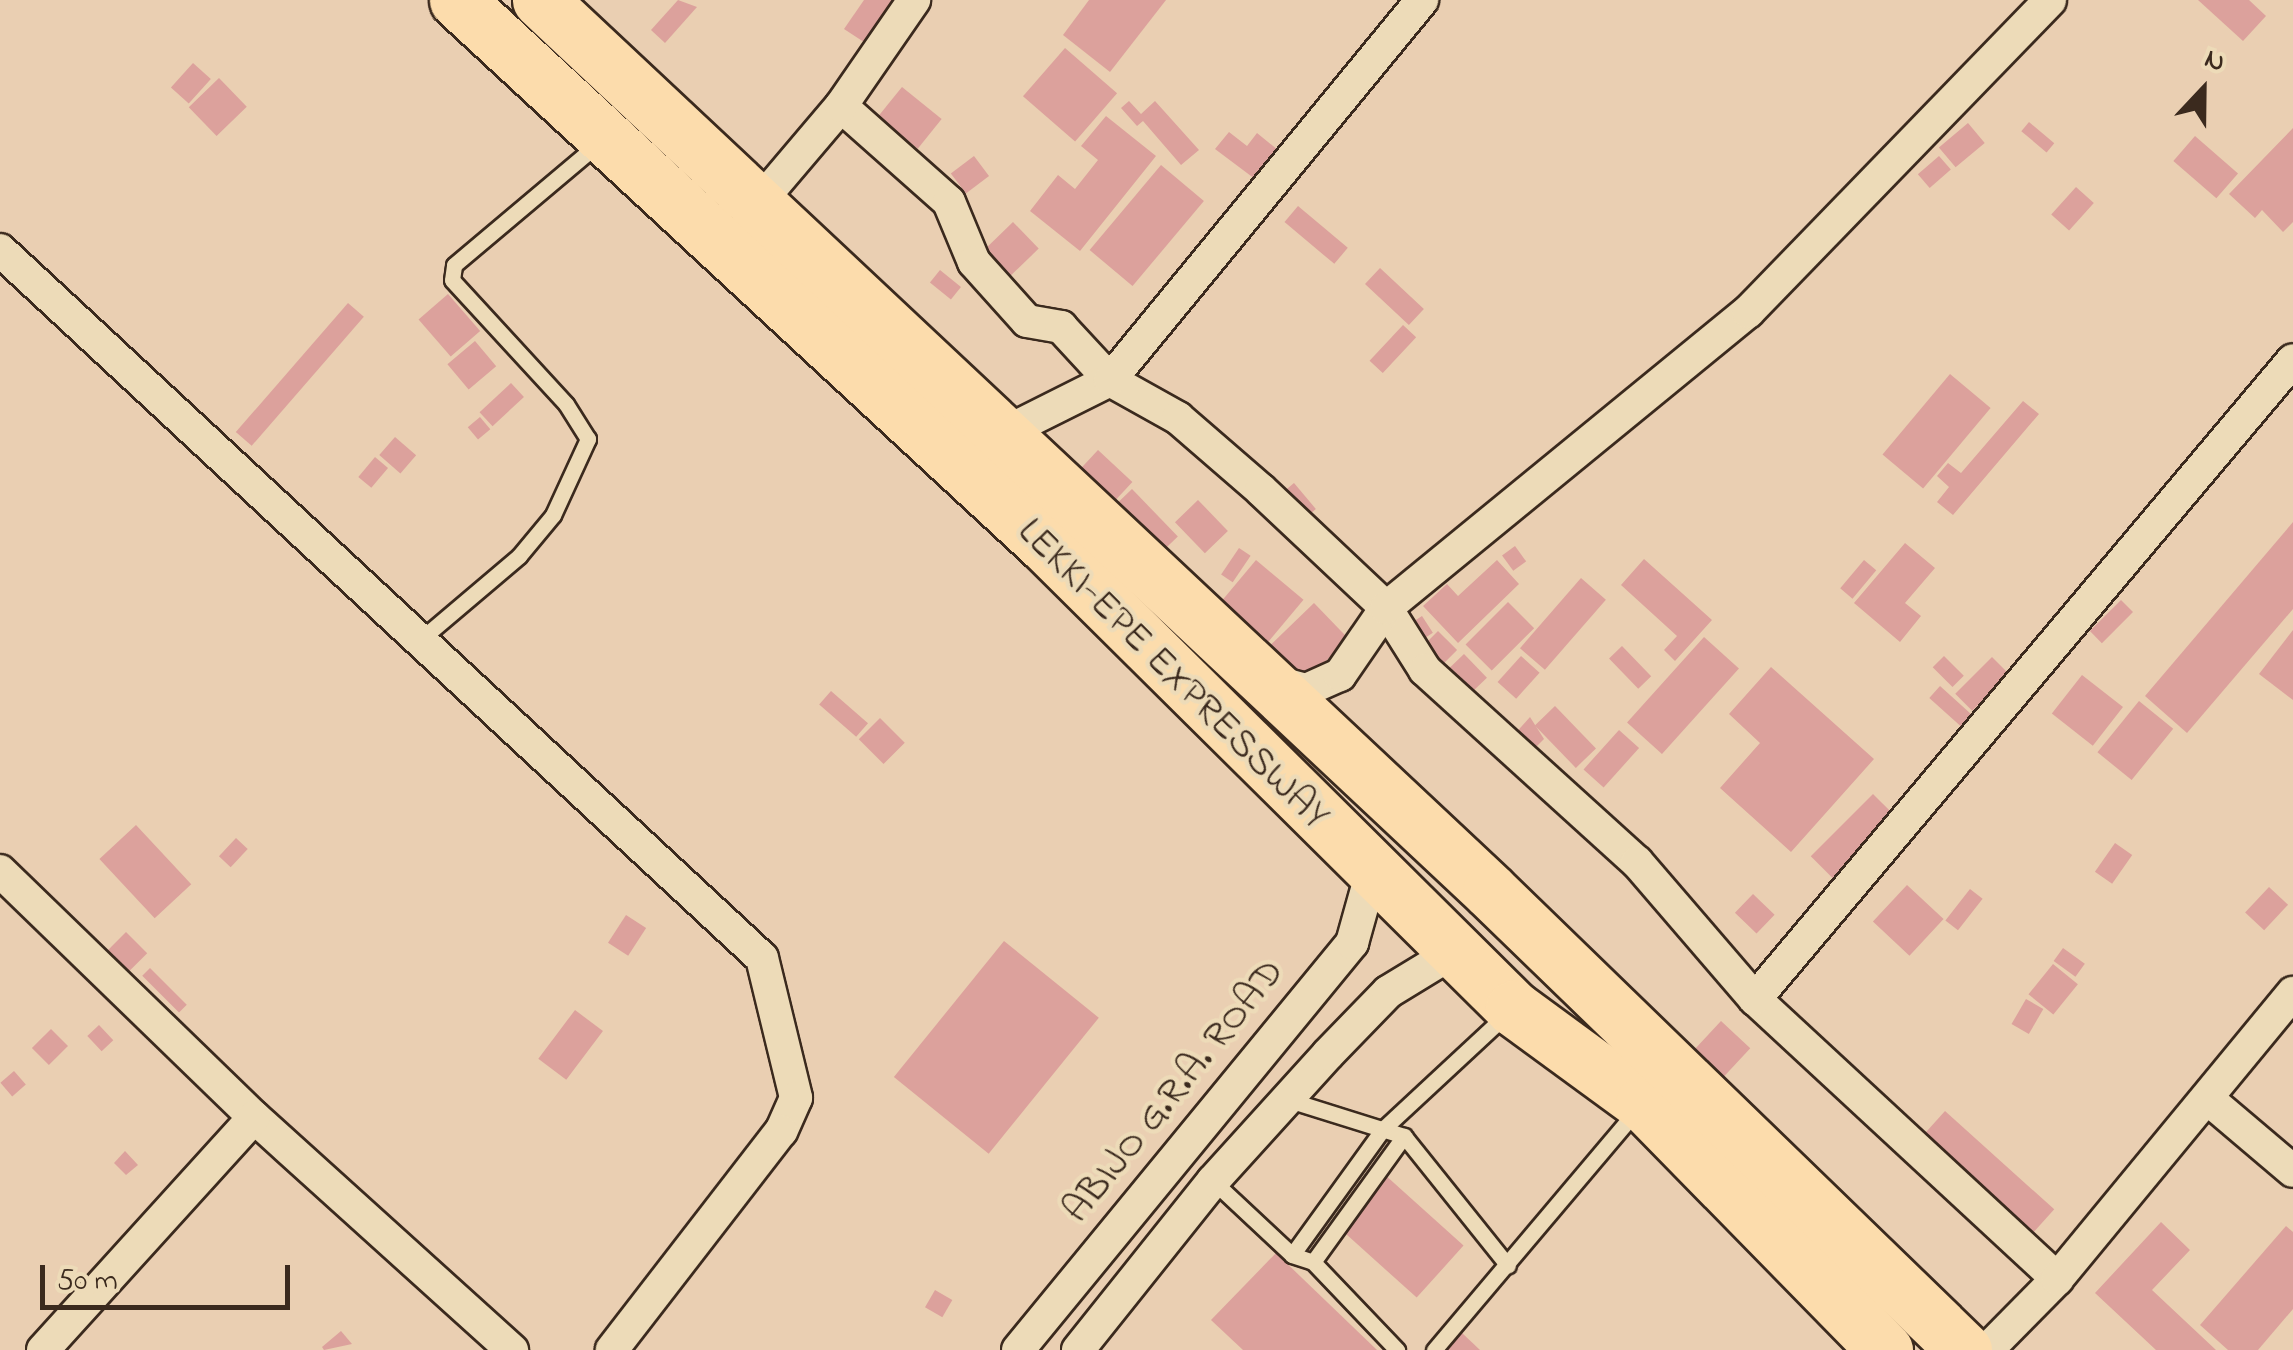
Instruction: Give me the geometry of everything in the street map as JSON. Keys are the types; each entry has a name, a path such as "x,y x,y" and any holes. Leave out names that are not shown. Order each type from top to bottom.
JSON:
{"highway":[{"name":"LEKKI-EPE EXPRESSWAY","path":"457,0 1046,545 1371,874 1457,950 1513,1008 1642,1104 1885,1350"},
{"name":"LEKKI-EPE EXPRESSWAY","path":"540,0 1262,679 1964,1350"}],"street":[{"path":"757,205 842,106 914,0"},
{"path":"1002,434 1110,380 1422,0"},
{"path":"1262,679 1306,690 1340,675 1386,608 1748,312 2050,0"},
{"path":"842,106 949,202 974,262 1027,321 1061,327 1110,380 1178,418 1386,608 1425,670 1636,862 1755,998 2057,1279"},
{"path":"0,250 418,643 762,958 775,1027 790,1056 796,1098 781,1130 612,1350"},
{"path":"1755,998 2293,360"},
{"path":"0,871 254,1117 512,1350"},
{"name":"ABIJO G.R.A. ROAD","path":"1018,1350 1352,943 1371,874"},
{"path":"1078,1350 1213,1181 1388,992 1457,950"},
{"path":"1987,1350 2057,1279 2293,993"},
{"path":"2208,1099 2293,1171"},
{"path":"43,1350 254,1117"}],"lane":[{"path":"418,643 519,556 552,514 588,439 566,404 452,280 454,266 606,137"},
{"path":"1292,1255 1382,1130 1513,1008"},
{"path":"1290,1100 1404,1136 1508,1266"},
{"path":"1434,1350 1642,1104"},
{"path":"1312,1262 1404,1136"},
{"path":"1213,1181 1292,1255 1312,1262 1397,1350"}],"building":[{"path":"678,0 697,7 665,43 651,30"},
{"path":"864,0 900,0 870,46 844,29"},
{"path":"1089,0 1166,0 1110,72 1063,35"},
{"path":"2198,0 2249,0 2266,16 2243,41"},
{"path":"1065,48 1117,93 1075,142 1023,96"},
{"path":"193,63 211,79 189,104 171,88"},
{"path":"219,78 247,107 217,136 189,107"},
{"path":"902,87 942,119 918,149 878,117"},
{"path":"1129,101 1141,114 1155,101 1199,150 1181,165 1143,121 1137,126 1121,108"},
{"path":"1106,116 1156,156 1080,251 1030,211 1058,175 1075,189 1098,160 1081,146"},
{"path":"2029,122 2054,143 2047,152 2021,131"},
{"path":"1968,123 1985,143 1956,167 1939,147"},
{"path":"2293,128 2293,222 2283,232 2262,210 2255,218 2229,194"},
{"path":"1229,132 1247,146 1257,133 1278,150 1255,179 1215,149"},
{"path":"2195,136 2238,173 2216,198 2173,161"},
{"path":"974,156 989,176 966,193 951,173"},
{"path":"1939,156 1951,170 1930,188 1918,174"},
{"path":"1161,165 1204,201 1133,286 1090,250"},
{"path":"2076,187 2094,203 2069,231 2051,214"},
{"path":"1298,206 1348,248 1334,264 1285,222"},
{"path":"1013,222 1039,249 1005,281 979,255"},
{"path":"1380,268 1424,309 1409,325 1365,284"},
{"path":"940,270 961,287 951,299 930,282"},
{"path":"448,294 480,331 451,357 419,320"},
{"path":"348,303 364,317 252,446 236,432"},
{"path":"1403,325 1416,337 1383,373 1370,361"},
{"path":"475,341 496,366 469,389 447,364"},
{"path":"1950,374 1991,408 1923,489 1883,454"},
{"path":"511,383 524,397 493,426 480,412"},
{"path":"2023,401 2039,414 1953,515 1937,502 1949,487 1937,476 1948,463 1961,473"},
{"path":"480,417 490,429 478,440 468,427"},
{"path":"395,437 416,455 400,473 379,455"},
{"path":"1098,450 1132,482 1113,503 1079,470"},
{"path":"375,457 388,468 371,488 358,477"},
{"path":"1294,483 1316,509 1301,521 1279,495"},
{"path":"1132,489 1178,536 1160,554 1114,506"},
{"path":"1198,500 1228,531 1205,553 1175,522"},
{"path":"2293,522 2293,609 2187,733 2145,696"},
{"path":"1905,543 1935,568 1905,603 1921,616 1900,642 1854,603"},
{"path":"1515,546 1526,561 1513,571 1502,555"},
{"path":"1239,548 1251,556 1233,582 1221,575"},
{"path":"1644,559 1712,620 1675,661 1664,650 1677,636 1621,585"},
{"path":"1256,560 1303,600 1267,644 1219,604"},
{"path":"1497,560 1519,584 1458,643 1423,606 1447,584 1458,596"},
{"path":"1864,560 1876,570 1852,599 1840,588"},
{"path":"1581,578 1606,600 1545,670 1520,648"},
{"path":"2121,600 2133,612 2102,643 2090,631"},
{"path":"1508,602 1534,628 1492,671 1466,644"},
{"path":"1314,603 1349,639 1303,683 1269,647"},
{"path":"1422,616 1433,633 1416,644 1405,627"},
{"path":"2293,630 2293,700 2259,674"},
{"path":"1438,631 1457,650 1439,668 1420,649"},
{"path":"1704,637 1739,668 1662,754 1627,722"},
{"path":"1622,646 1651,676 1638,689 1609,659"},
{"path":"1464,654 1487,678 1472,692 1449,669"},
{"path":"1521,656 1540,673 1516,699 1498,682"},
{"path":"1944,656 1964,676 1952,687 1933,667"},
{"path":"1992,657 2009,674 1972,711 1955,694"},
{"path":"1771,667 1874,759 1791,852 1720,788 1760,743 1729,714"},
{"path":"2082,675 2123,707 2093,746 2052,714"},
{"path":"1940,686 1978,720 1967,732 1929,698"},
{"path":"831,691 868,723 856,737 819,705"},
{"path":"2139,701 2173,729 2132,780 2097,752"},
{"path":"1555,706 1596,748 1576,768 1535,725"},
{"path":"1530,717 1544,739 1529,754 1512,737"},
{"path":"880,718 905,743 884,764 859,739"},
{"path":"1619,730 1639,748 1604,787 1584,769"},
{"path":"1873,794 1896,817 1834,880 1811,856"},
{"path":"136,825 191,884 155,918 99,859"},
{"path":"236,838 248,849 231,867 219,856"},
{"path":"2115,843 2132,855 2112,884 2095,872"},
{"path":"1907,885 1944,919 1909,956 1873,922"},
{"path":"2269,887 2288,905 2264,930 2245,913"},
{"path":"1970,889 1983,899 1958,930 1945,921"},
{"path":"1753,894 1775,915 1757,934 1735,913"},
{"path":"626,915 646,928 628,956 608,943"},
{"path":"126,932 147,953 129,972 108,950"},
{"path":"1004,941 1099,1018 989,1154 894,1077"},
{"path":"2063,948 2085,964 2075,977 2054,961"},
{"path":"2053,964 2078,984 2053,1014 2028,994"},
{"path":"150,968 187,1005 179,1013 142,976"},
{"path":"2026,999 2043,1009 2029,1034 2012,1024"},
{"path":"575,1010 603,1031 566,1080 538,1059"},
{"path":"1721,1021 1750,1048 1720,1080 1691,1053"},
{"path":"99,1025 113,1040 102,1051 87,1036"},
{"path":"51,1029 68,1046 49,1065 32,1048"},
{"path":"14,1071 26,1085 12,1096 0,1083"},
{"path":"1945,1111 2054,1209 2031,1235 1922,1137"},
{"path":"125,1151 138,1165 126,1175 114,1163"},
{"path":"1384,1174 1464,1246 1417,1298 1337,1226"},
{"path":"2161,1222 2190,1250 2152,1290 2216,1350 2156,1350 2095,1293"},
{"path":"2286,1226 2293,1232 2293,1309 2258,1350 2228,1350 2200,1325"},
{"path":"1276,1253 1377,1350 1243,1350 1211,1320"},
{"path":"935,1290 952,1300 942,1317 925,1307"},
{"path":"341,1331 352,1344 324,1350 322,1347"},
{"path":"1461,1332 1480,1350 1445,1350"}]}
